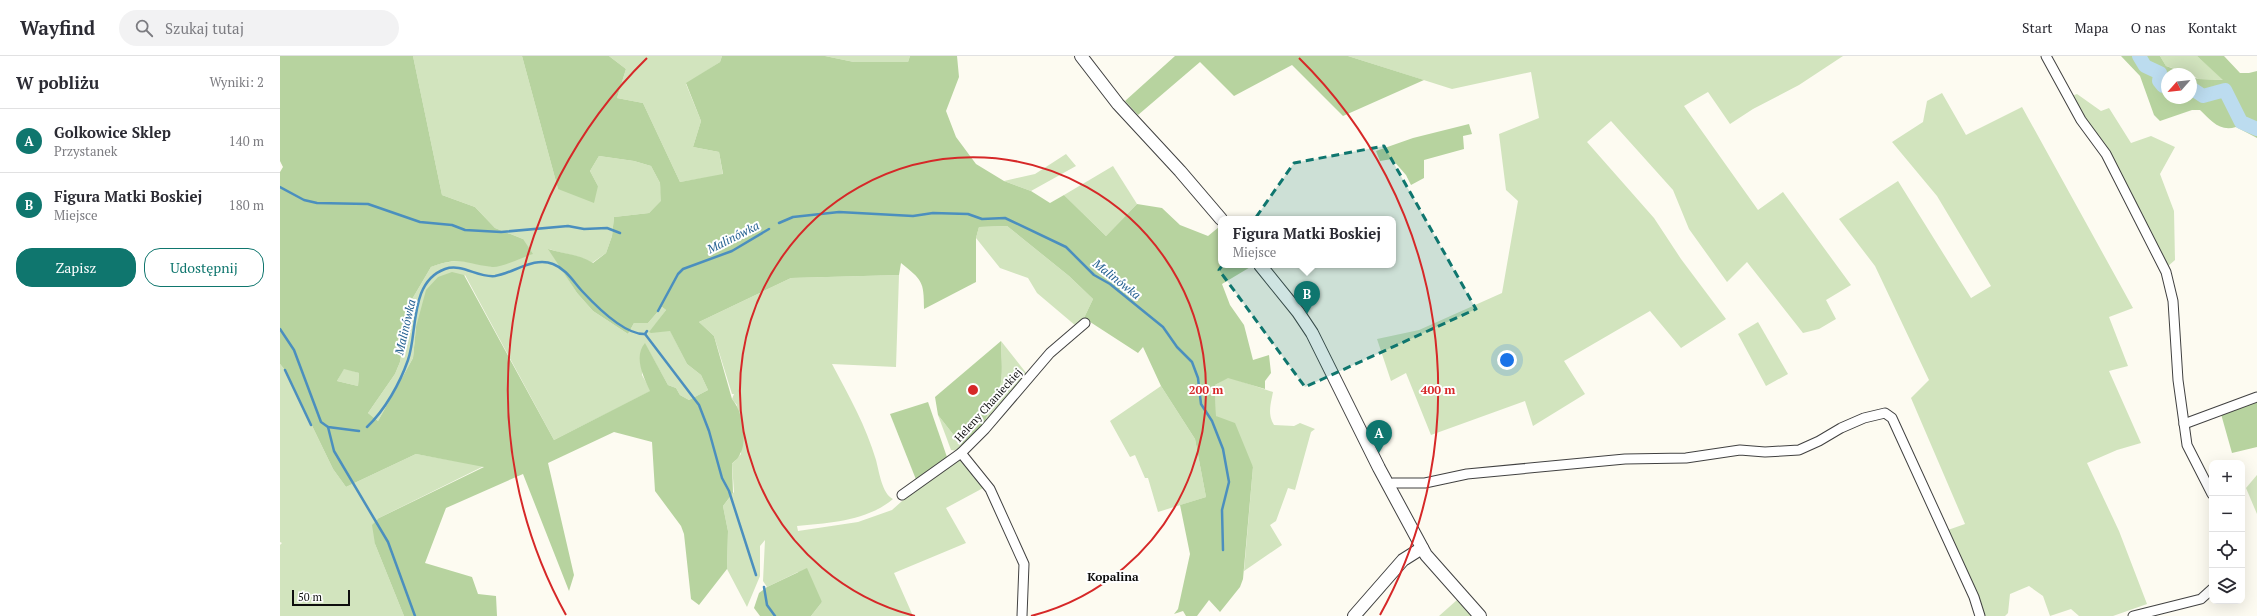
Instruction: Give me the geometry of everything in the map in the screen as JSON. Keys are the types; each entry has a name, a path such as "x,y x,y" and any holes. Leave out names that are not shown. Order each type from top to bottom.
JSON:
{"street":[{"path":"1081,56 1118,104 1180,171 1218,216"},
{"path":"2046,56 2081,120 2106,154 2166,272 2173,301 2178,380 2187,445 2209,488"},
{"path":"1262,268 1298,312 1312,333 1388,486 1432,564 1480,616"},
{"name":"Heleny Chanieckiej","path":"902,495 961,453 984,429 1050,353 1085,323"},
{"path":"2184,424 2257,397"},
{"path":"1388,486 1393,483 1425,483 1481,473 1620,459 1686,458 1740,450 1765,452 1799,450 1864,418 1885,413 1892,418 1974,597 1980,616"},
{"path":"961,453 990,489 1024,564 1022,616"},
{"path":"1354,616 1404,560 1422,548"},
{"path":"2133,616 2201,599 2209,592"}],"highlighted area":[{"path":"1384,146 1476,309 1305,387 1219,270 1294,163"}],"green space":[{"path":"280,56 413,56 442,195 475,207 495,228 523,239 533,254 496,267 456,261 431,267 411,301 400,362 395,374 368,413 378,421 413,358 416,327 426,290 438,277 452,272 464,275 554,440 650,391 643,374 640,361 640,355 645,343 668,385 676,388 680,395 689,400 708,390 701,375 687,364 670,331 649,332 666,310 662,307 648,323 634,323 628,334 593,311 577,293 548,249 577,256 593,263 606,253 612,236 614,217 649,213 661,201 660,183 651,166 634,161 599,156 590,171 598,186 594,203 558,189 522,56 609,56 626,69 617,98 643,103 680,182 723,174 719,152 693,147 701,121 686,83 720,62 722,56 825,56 854,62 908,62 910,56 957,56 959,77 946,111 956,137 976,164 1004,181 1031,191 1050,203 1064,195 1106,236 1137,204 1162,208 1180,225 1208,236 1218,228 1218,268 1249,268 1222,284 1230,305 1244,325 1253,360 1269,355 1271,373 1265,381 1265,389 1228,378 1215,385 1216,416 1235,423 1253,467 1243,579 1240,587 1220,612 1209,600 1197,616 1186,616 1183,611 1174,614 1178,609 1190,554 1180,505 1206,497 1195,439 1161,386 1143,347 1138,353 1084,318 1093,299 1069,276 1007,226 979,227 976,238 976,282 924,309 923,292 918,278 901,263 899,275 791,278 699,322 714,336 732,399 739,410 743,426 744,441 739,457 732,464 733,493 723,506 728,531 727,569 699,605 691,599 684,534 681,526 655,491 652,442 614,432 548,463 574,575 569,591 523,474 446,508 425,563 472,577 478,594 496,596 497,616 404,616 375,544 372,525 379,518 484,467 416,454 346,487 333,469 285,370 280,364 280,172 283,167 280,161","holes":["344,369 359,373 358,386 337,381"]},
{"path":"413,56 522,56 558,189 598,186 590,171 599,156 634,161 651,166 660,183 662,201 649,213 614,217 612,236 606,253 592,263 576,256 549,249 577,293 593,311 628,334 634,323 648,323 662,307 666,310 650,332 670,330 687,364 701,375 708,390 689,400 680,395 676,388 668,385 645,344 642,375 651,391 554,440 465,275 416,327 413,358 378,421 368,413 395,374 400,362 411,301 431,267 447,262 462,261 493,267 523,239 495,228 475,207 442,195"},
{"path":"609,56 722,56 720,62 686,84 701,121 693,147 719,152 723,175 680,182 643,103 617,98 626,69"},
{"path":"825,56 910,56 908,62 854,62"},
{"path":"1175,56 1348,56 1424,80 1343,116 1292,65 1234,96 1200,62 1138,115 1125,101"},
{"path":"1348,56 1843,56 1799,85 1753,109 1730,124 1708,92 1684,106 1758,210 1783,192 1851,285 1826,300 1836,319 1819,329 1803,333 1747,262 1727,282 1689,229 1673,190 1611,121 1587,142 1654,218 1681,259 1726,319 1681,348 1650,311 1564,361 1585,394 1533,426 1525,401 1431,435 1406,373 1391,381 1377,339 1419,330 1502,293 1518,201 1506,190 1499,134 1539,118 1531,72 1452,89"},
{"path":"2121,56 2160,56 2166,66 2172,68 2161,68 2161,104 2197,104 2197,79 2223,80 2197,56 2224,56 2240,73 2257,71 2257,138 2236,127 2225,128 2220,126 2200,110 2192,110 2160,121 2154,115 2140,76"},
{"path":"2160,56 2197,56 2224,80 2198,79 2197,68 2172,68 2166,66"},
{"path":"1942,93 1966,135 2022,107 2133,308 2109,317 2128,366 2109,371 2141,443 2117,450 2087,463 2119,531 2147,604 2113,616 2079,616 2071,609 2050,616 2043,596 2029,586 2010,594 2008,613 2005,616 1982,616 1945,531 1965,524 1911,398 1929,380 1875,266 1839,219 1898,181 1971,298 1991,286 1937,196 1892,142 1923,122 1927,101"},
{"path":"2077,94 2101,111 2109,108 2131,143 2151,136 2175,147 2160,174 2174,211 2175,260 2167,267 2072,96"},
{"path":"1469,124 1472,134 1463,136 1464,149 1424,160 1424,178 1411,185 1406,175 1392,159 1380,161 1376,151 1413,138"},
{"path":"1066,154 1076,166 1031,191 1004,181 1035,174"},
{"path":"1113,166 1137,204 1106,236 1064,195"},
{"path":"1007,226 1069,276 1093,299 1084,318 1076,326 1037,293 1028,278 1000,268 976,238 979,227"},
{"path":"899,275 896,367 832,364 857,411 872,447 886,492 893,499 872,512 847,520 797,526 798,531 858,522 892,510 911,493 961,457 985,487 946,508 966,543 894,573 913,616 811,616 822,602 798,572 767,587 763,581 765,540 760,546 760,576 747,607 727,569 728,531 723,506 734,492 732,464 741,454 737,405 732,399 734,394 732,394 714,336 699,322 791,278"},
{"path":"1758,322 1788,374 1766,386 1738,334"},
{"path":"1001,341 1027,374 985,425 988,414 1000,388 1002,367"},
{"path":"1001,341 1002,372 1000,388 988,414 985,425 963,447 938,415 935,397"},
{"path":"280,364 285,370 333,469 346,487 416,454 484,466 379,518 375,544 404,616 280,616 280,545 282,543 280,542"},
{"path":"344,368 359,373 358,386 337,381"},
{"path":"1228,377 1273,392 1270,413 1274,425 1294,426 1300,423 1315,429 1311,432 1295,490 1288,488 1276,521 1270,525 1282,545 1244,571 1253,467 1216,416 1215,385"},
{"path":"1161,386 1195,439 1206,497 1158,512 1148,478 1145,478 1135,455 1130,457 1110,421"},
{"path":"2257,401 2257,447 2232,453 2221,414"},
{"path":"928,402 948,460 917,482 890,414"},
{"path":"938,415 963,447 958,451 951,450"},
{"path":"2257,475 2257,514 2246,488"},
{"path":"807,568 822,602 811,616 760,616 754,608 759,593 767,587"},
{"path":"1457,600 1462,601 1477,616 1439,616"}],"waterway":[{"path":"2139,56 2145,66 2160,73 2159,81 2161,84"},
{"path":"2197,92 2203,96 2225,90 2241,122 2257,129"},
{"path":"280,187 304,200 317,203 368,204 420,222 452,225 465,230 501,232 568,226 584,229 607,228 620,233"},
{"name":"Malinówka","path":"779,223 793,217 839,212 913,216 933,213 968,214 982,219 1005,218 1066,247 1094,275 1110,284 1163,327 1177,347 1192,362 1198,378 1201,404 1212,421 1223,449 1229,482 1222,510 1223,550"},
{"name":"Malinówka","path":"658,311 678,274 683,269 732,251 769,229"},
{"name":"Malinówka","path":"367,427 386,404 405,369 411,349 420,296 425,285 433,275 445,269 458,268 482,275 495,276 531,263 546,262 553,264 566,272 594,304 619,325 637,333 645,334 647,331"},
{"name":"Malinówka","path":"280,329 294,350 321,422 328,427 359,431"},
{"path":"645,334 699,405 709,431 722,478 729,491 756,575"},
{"path":"285,370 311,425"},
{"path":"328,427 334,451 388,542 415,616"},
{"path":"764,587 767,605 775,616"}],"place":[{"name":"Figura Matki Boskiej","path":"1307,314"},
{"name":"Golkowice Sklep","path":"1379,453"}],"district":[{"name":"Kopalina","path":"1113,576"}]}
